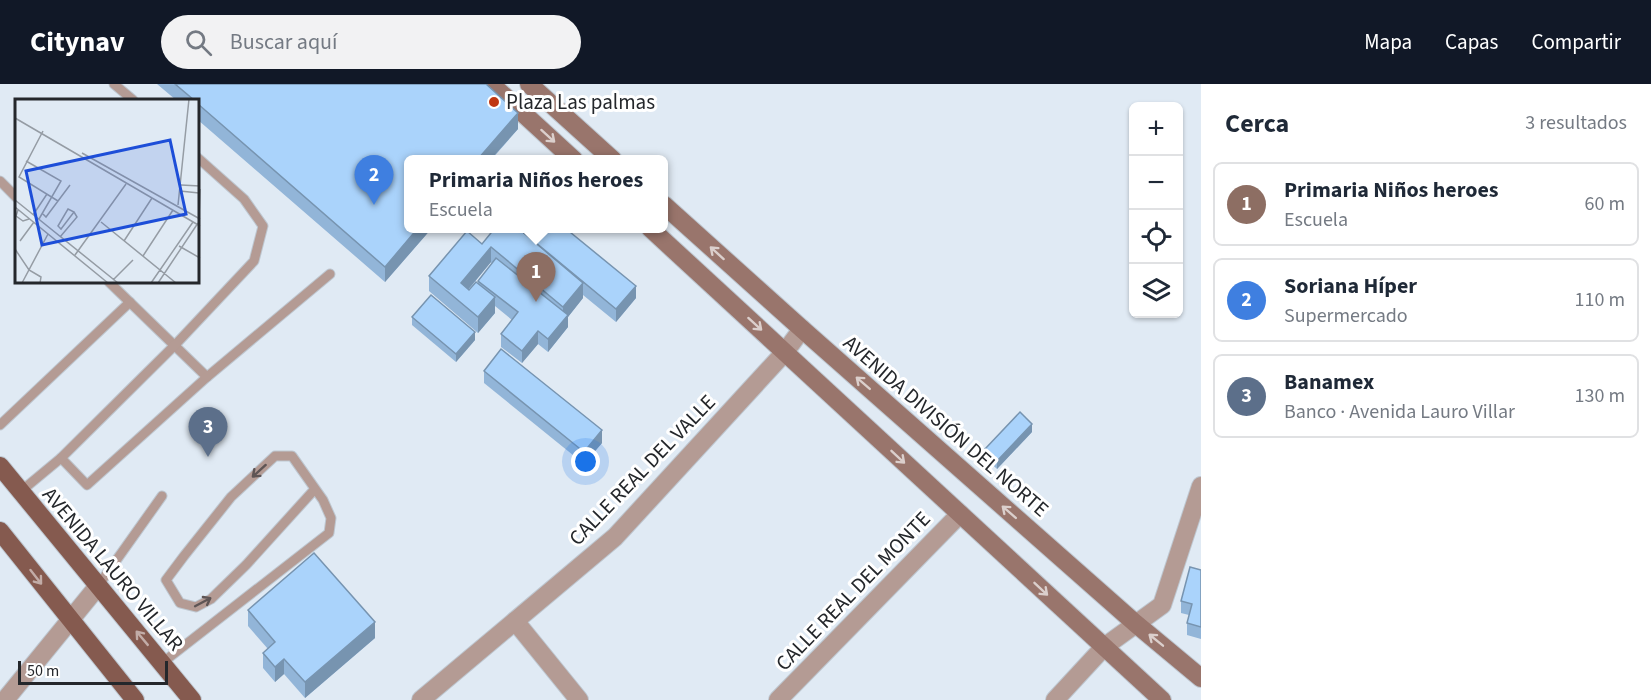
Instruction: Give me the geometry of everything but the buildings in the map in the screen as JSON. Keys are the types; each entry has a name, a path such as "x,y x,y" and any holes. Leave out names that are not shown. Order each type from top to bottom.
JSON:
{"main road":[{"path":"491,84 570,155"},
{"path":"530,84 610,155"},
{"name":"AVENIDA DIVISIÓN DEL NORTE","path":"668,209 1135,623 1201,678"},
{"path":"655,233 1162,700"},
{"name":"AVENIDA LAURO VILLAR","path":"0,466 192,700"},
{"path":"0,531 135,700"}],"street":[{"name":"CALLE REAL DEL VALLE","path":"421,700 615,537 785,352 802,329"},
{"path":"1055,700 1104,647 1162,605 1198,508 1201,486"},
{"name":"CALLE REAL DEL MONTE","path":"778,700 960,514"},
{"path":"5,700 98,586"},
{"path":"515,621 579,700"}],"lane":[{"path":"114,84 132,99"},
{"path":"20,492 61,458 175,345 254,261 263,226 244,199 200,160"},
{"path":"0,181 15,196"},
{"path":"61,458 87,485 207,377 330,274"},
{"path":"111,284 207,377"},
{"path":"0,425 130,302"},
{"path":"162,663 329,533 331,518 323,500 292,456 275,456 231,496 166,580 180,603 195,607 211,599 246,565 314,490"},
{"path":"98,586 162,496"}],"place":[{"name":"Plaza Las palmas","path":"494,102"},
{"name":"Soriana Híper","path":"374,205"},
{"name":"Primaria Niños heroes","path":"536,302"},
{"name":"Banamex","path":"208,457"}]}
